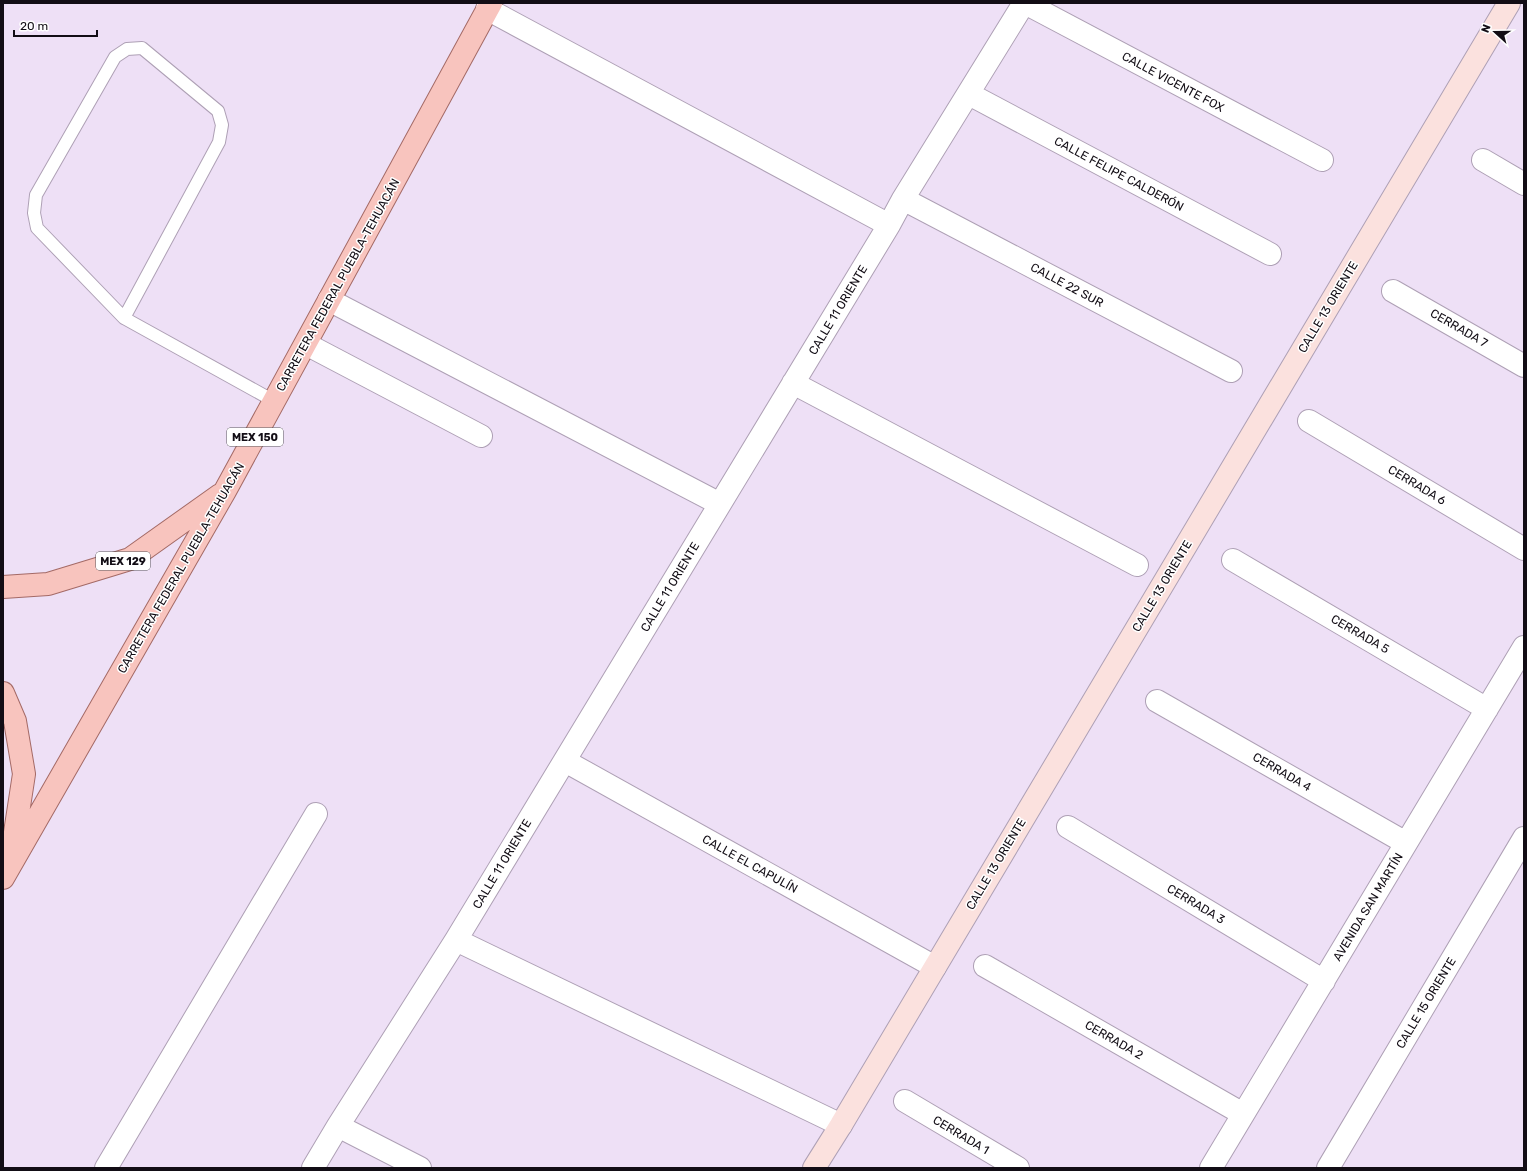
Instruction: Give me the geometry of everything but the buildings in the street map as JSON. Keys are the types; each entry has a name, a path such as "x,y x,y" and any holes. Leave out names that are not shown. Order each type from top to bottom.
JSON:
{"main road":[{"name":"CARRETERA FEDERAL PUEBLA-TEHUACÁN","path":"7,871 226,491 489,6"},
{"name":"MEX 129","path":"3,587 48,584 130,559 226,491"},
{"path":"3,693 15,721 24,774 7,871"}],"street":[{"name":"CALLE 11 ORIENTE","path":"313,1168 456,940 889,225 903,199 1024,3"},
{"name":"CALLE VICENTE FOX","path":"1024,3 1322,160"},
{"name":"CALLE 13 ORIENTE","path":"814,1168 841,1126 1509,3"},
{"path":"489,6 889,225"},
{"name":"CALLE FELIPE CALDERÓN","path":"969,94 1270,254"},
{"path":"1483,160 1524,184"},
{"name":"CALLE 22 SUR","path":"903,199 1231,371"},
{"name":"CERRADA 7","path":"1393,291 1524,366"},
{"path":"329,300 720,504"},
{"path":"306,344 481,436"},
{"path":"793,383 1137,565"},
{"name":"CERRADA 6","path":"1309,421 1524,549"},
{"name":"CERRADA 5","path":"1233,560 1487,709"},
{"name":"AVENIDA SAN MARTÍN","path":"1211,1168 1524,647"},
{"name":"CERRADA 4","path":"1157,701 1406,843"},
{"name":"CALLE EL CAPULÍN","path":"565,761 935,967"},
{"path":"106,1168 316,814"},
{"name":"CERRADA 3","path":"1068,827 1324,981"},
{"name":"CALLE 15 ORIENTE","path":"1328,1168 1524,838"},
{"path":"456,940 841,1126"},
{"name":"CERRADA 2","path":"985,966 1243,1114"},
{"name":"CERRADA 1","path":"905,1102 1018,1168"},
{"path":"338,1126 420,1168"}],"lane":[{"path":"124,318 219,142 222,125 218,111 142,48 127,49 115,57 36,195 34,213 37,228 124,318 274,401"}]}
